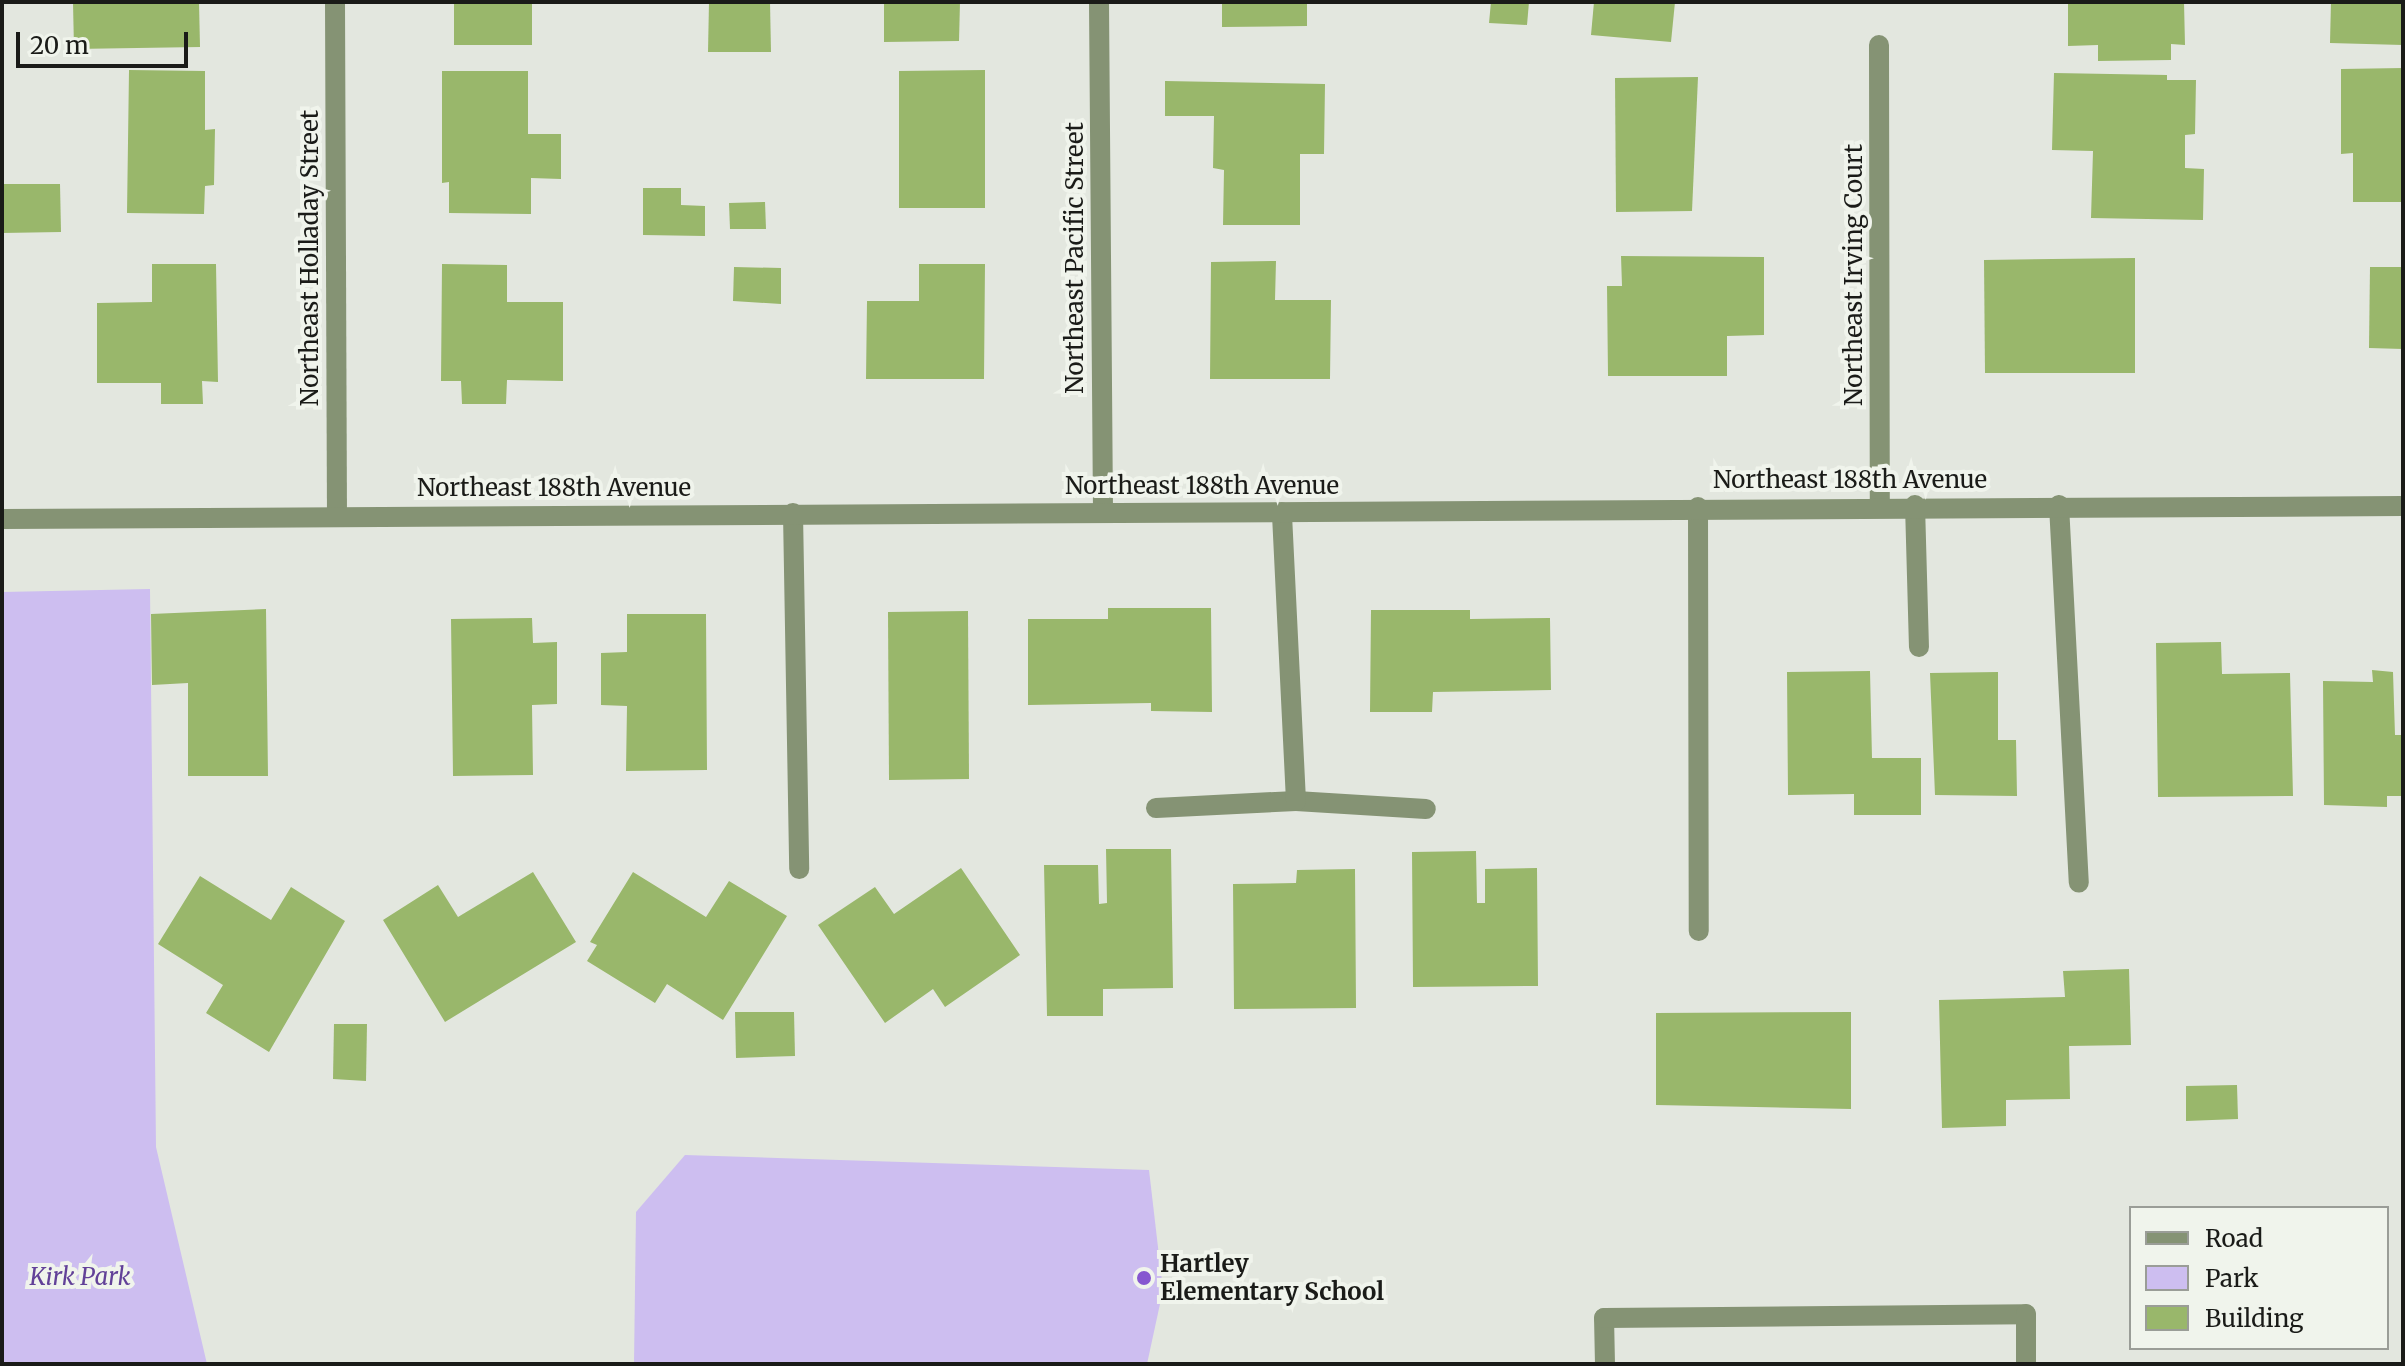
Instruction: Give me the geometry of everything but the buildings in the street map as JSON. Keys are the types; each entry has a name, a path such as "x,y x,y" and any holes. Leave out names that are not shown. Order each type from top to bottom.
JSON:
{"street":[{"name":"Northeast Holladay Street","path":"335,2 337,514"},
{"name":"Northeast Pacific Street","path":"1099,2 1103,513"},
{"name":"Northeast Irving Court","path":"1879,45 1880,505"},
{"name":"Northeast 188th Avenue","path":"2,519 337,514 1282,512 1880,505 2403,506"},
{"path":"1915,505 1919,647"},
{"path":"2059,505 2079,882"},
{"path":"1698,507 1699,931"},
{"path":"1282,512 1296,801"},
{"path":"793,513 799,869"},
{"path":"1156,808 1296,801 1426,809"},
{"path":"1605,1364 1604,1318 2026,1314 2026,1364"}],"green space":[{"name":"Kirk Park","path":"150,589 156,1147 207,1364 2,1364 2,592"},
{"path":"685,1155 1149,1170 1163,1290 1147,1364 634,1364 636,1212"}],"place":[{"name":"Hartley Elementary School","path":"1144,1278"}]}
